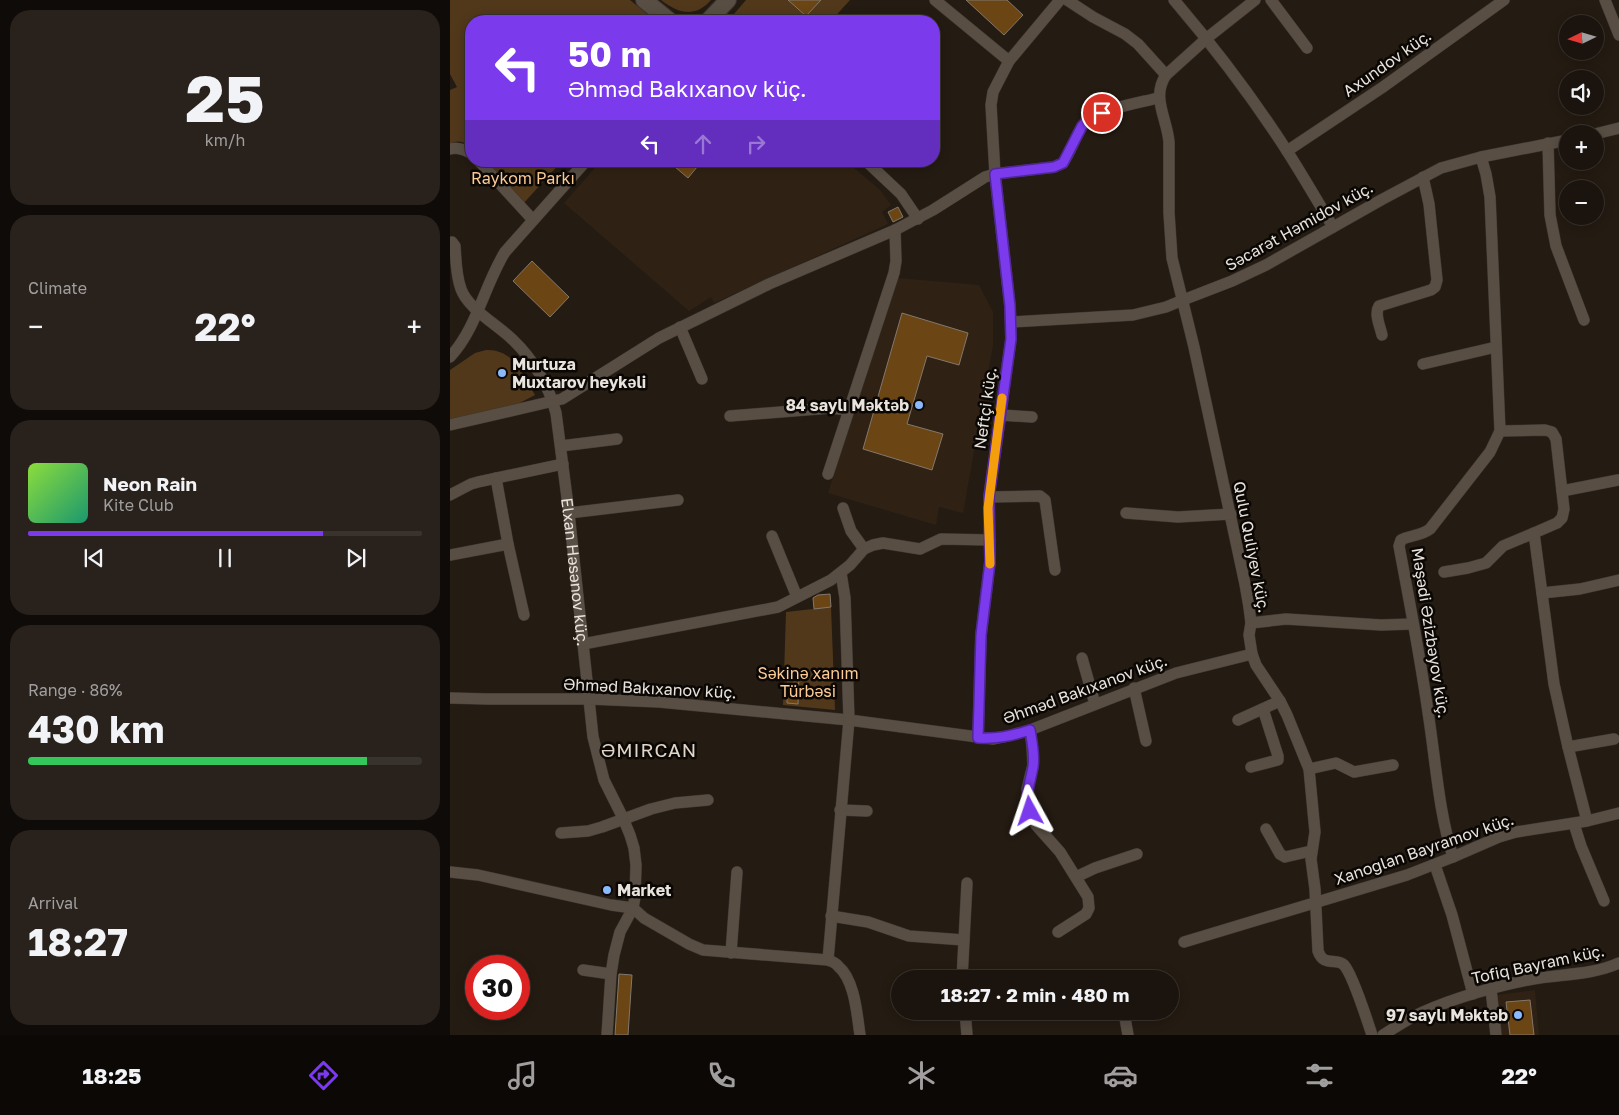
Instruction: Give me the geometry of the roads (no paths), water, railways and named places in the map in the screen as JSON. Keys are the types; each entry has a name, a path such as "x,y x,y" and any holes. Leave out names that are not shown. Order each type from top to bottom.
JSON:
{"street":[{"path":"644,0 663,15"},
{"path":"714,15 728,0"},
{"path":"935,0 1009,61"},
{"name":"Neftçi küç.","path":"978,738 981,635 990,562 989,497 1011,339 1011,322 995,174 991,105 993,92 1009,61 1060,0"},
{"path":"1068,0 1092,17 1125,34 1138,44 1166,75"},
{"path":"1174,0 1207,38 1287,151 1333,227"},
{"path":"450,425 562,399 640,349 680,327 769,284 895,230 984,177 1054,167 1063,163 1082,126 1089,118 1158,98 1161,83 1166,75 1207,38 1255,0"},
{"path":"1271,0 1307,48"},
{"name":"Axundov küç.","path":"1287,151 1383,87 1504,0"},
{"path":"1605,0 1619,35"},
{"name":"Qulu Quliyev küç.","path":"1158,98 1168,133 1172,258 1231,514 1249,607 1251,623 1249,634 1252,654 1256,665 1287,715 1309,769 1315,832 1311,851 1311,867 1316,903 1318,951 1320,957 1325,960 1340,962 1344,965 1372,1035"},
{"path":"1604,132 1619,128"},
{"name":"Səcarət Həmidov küç.","path":"1011,322 1134,315 1166,307 1266,266 1441,168 1481,157 1559,141"},
{"path":"1548,143 1550,215 1556,246 1584,320"},
{"path":"450,149 465,150"},
{"name":"Məşədi Əzizbəyov küç.","path":"1453,857 1443,814 1400,546 1401,540 1424,534 1430,529 1490,452 1500,431 1490,197 1481,157"},
{"path":"484,167 533,220"},
{"path":"450,357 470,330 497,266 511,246 581,167"},
{"path":"873,167 902,194 918,218"},
{"path":"1382,334 1377,314 1380,306 1432,290 1437,280 1429,204 1423,177"},
{"path":"828,474 894,273 896,261 895,230"},
{"name":"Elxan Həsənov küç.","path":"452,242 455,246 460,288 465,297 521,348 543,381 553,402 569,513 593,737 604,780 623,818 634,848 635,857 633,908 624,922 617,941 611,974 607,1035"},
{"path":"680,327 702,379"},
{"path":"1424,364 1496,347"},
{"path":"730,416 830,408 848,410"},
{"path":"1000,415 1032,417"},
{"path":"1444,572 1486,563 1503,546 1556,523 1562,518 1564,509 1556,439 1552,432 1545,430 1500,431"},
{"path":"560,446 617,439"},
{"path":"450,495 471,484 563,464"},
{"path":"496,478 524,615"},
{"path":"1562,491 1618,480"},
{"path":"989,497 1040,496 1045,500 1055,570"},
{"path":"569,513 678,500"},
{"path":"843,508 852,531 864,549"},
{"path":"1126,513 1178,517 1231,514"},
{"path":"1534,533 1554,684 1587,822"},
{"path":"772,536 797,597"},
{"path":"583,644 778,607 841,573 864,549 874,545 884,543 920,549 936,541 946,539 990,540"},
{"path":"450,555 508,544"},
{"path":"828,960 849,720 845,598 841,573"},
{"path":"1542,593 1580,590 1619,580"},
{"path":"1251,623 1286,619 1388,626 1413,624"},
{"name":"Əhməd Bakıxanov küç.","path":"450,698 588,699 659,702 849,720 993,739 1012,736 1030,730 1176,673 1252,654"},
{"path":"1082,658 1095,704"},
{"path":"1134,688 1146,741"},
{"path":"1238,720 1280,701"},
{"path":"1251,767 1278,760 1262,708"},
{"path":"1030,730 1033,765 1027,789 1030,811 1036,825 1057,847 1088,897 1089,908 1086,914 1058,932"},
{"path":"1568,747 1614,739"},
{"path":"1309,769 1336,763 1354,772 1393,765"},
{"path":"561,833 602,828 623,818 667,805 708,800"},
{"path":"840,810 867,811"},
{"name":"Xanoğlan Bayramov küç.","path":"1184,942 1316,903 1434,865 1499,837 1516,832 1587,822 1619,813"},
{"path":"1574,824 1604,902"},
{"path":"1266,829 1280,854 1285,857 1311,851"},
{"path":"1076,877 1095,868 1137,854"},
{"path":"1434,865 1452,915 1473,994"},
{"path":"450,872 478,875 611,905 633,908 644,918 703,950 828,960 838,966 846,975 854,1000 860,1035"},
{"path":"731,953 737,872"},
{"path":"962,970 967,883"},
{"path":"831,916 868,922 909,936 964,940"},
{"name":"Tofiq Bayram küç.","path":"1384,1035 1424,1011 1473,994 1532,979 1598,970 1619,963"},
{"path":"583,970 611,974"},
{"path":"1491,989 1496,1035"},
{"path":"966,1020 968,1035"},
{"path":"1125,1020 1128,1035"}],"place":[{"name":"Murtuza Muxtarov heykəli","path":"502,373"},
{"name":"84 saylı Məktəb","path":"919,405"},
{"name":"Market","path":"607,890"},
{"name":"97 saylı Məktəb","path":"1518,1015"}],"district":[{"name":"ƏMIRCAN","path":"649,750"}],"park label":[{"name":"Raykom Parkı","path":"523,178"},
{"name":"Səkinə xanım Türbəsi","path":"808,682"}]}
